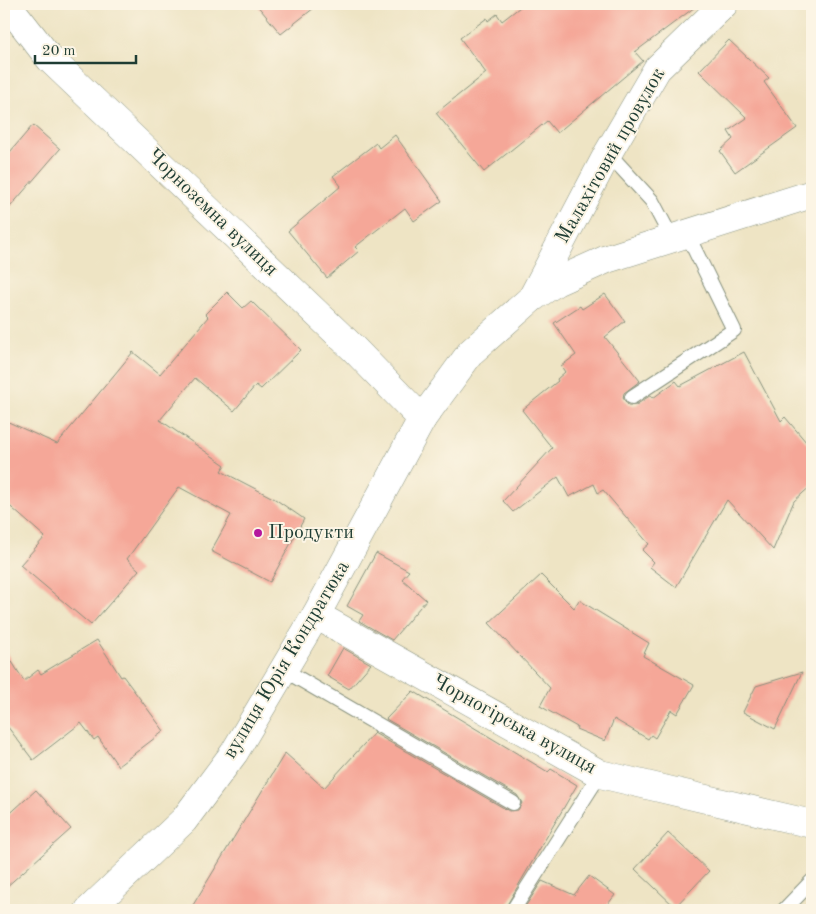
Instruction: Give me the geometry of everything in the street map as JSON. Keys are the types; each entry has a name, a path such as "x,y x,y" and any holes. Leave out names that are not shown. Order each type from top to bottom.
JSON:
{"street":[{"name":"Чорноземна вулиця","path":"6,4 50,59 353,348 422,419"},
{"name":"Малахітовий провулок","path":"532,298 608,153 657,69 724,4"},
{"name":"вулиця Юрія Кондратюка","path":"89,910 184,820 234,753 316,616 422,419 471,352 532,298 556,282 607,259 812,194"},
{"name":"Чорногірська вулиця","path":"316,616 600,774 812,824"}],"lane":[{"path":"608,153 652,200 679,236 734,330 632,397"},
{"path":"284,670 513,803"},
{"path":"513,910 600,774"},
{"path":"784,910 812,882"}],"building":[{"path":"256,4 319,4 281,34"},
{"path":"524,4 699,4 635,52 643,61 557,133 547,121 484,172 436,113 486,73 460,38 487,18 488,21 497,14 502,21"},
{"path":"729,40 769,78 764,82 797,128 735,172 720,151 733,139 728,131 747,118 699,71"},
{"path":"33,125 60,149 4,214 4,159"},
{"path":"395,135 442,201 414,221 405,208 355,247 359,251 327,278 288,231 341,186 333,176 376,143 379,148"},
{"path":"227,292 243,308 251,301 301,350 261,389 256,385 234,411 195,378 160,420 225,465 221,471 275,499 304,519 270,582 211,551 231,515 179,487 127,559 139,570 91,625 20,565 45,537 4,501 4,420 57,444 133,352 160,374 208,317 205,314"},
{"path":"605,294 625,321 605,337 640,381 624,393 623,398 628,405 636,405 651,395 653,398 676,381 680,386 744,352 781,421 785,417 812,449 812,485 794,501 773,550 727,500 676,587 650,567 654,562 642,550 649,544 603,490 598,493 594,484 569,497 558,477 513,512 503,501 552,448 522,410 558,381 557,379 565,372 561,366 576,355 554,323 580,306 582,309"},
{"path":"376,553 409,571 402,579 426,600 392,640 359,621 363,615 347,606"},
{"path":"541,575 574,608 579,600 649,643 643,656 694,685 677,714 671,710 655,738 651,735 648,739 614,719 605,741 576,729 577,727 540,706 550,688 489,623"},
{"path":"97,640 121,677 123,676 164,731 118,766 98,737 94,740 81,723 33,760 4,722 4,649 24,681 38,670 41,674"},
{"path":"343,648 371,664 349,689 327,676"},
{"path":"802,672 775,729 743,712 756,686"},
{"path":"413,691 548,772 551,769 577,785 504,910 190,910 285,753 324,788 374,733 509,811 518,810 522,803 517,795 386,719"},
{"path":"36,790 71,829 4,889 4,819"},
{"path":"668,833 709,871 675,907 635,869"},
{"path":"589,876 615,895 605,908 609,910 523,910 542,881 574,895"}],"place":[{"name":"Продукти","path":"258,533"}]}
